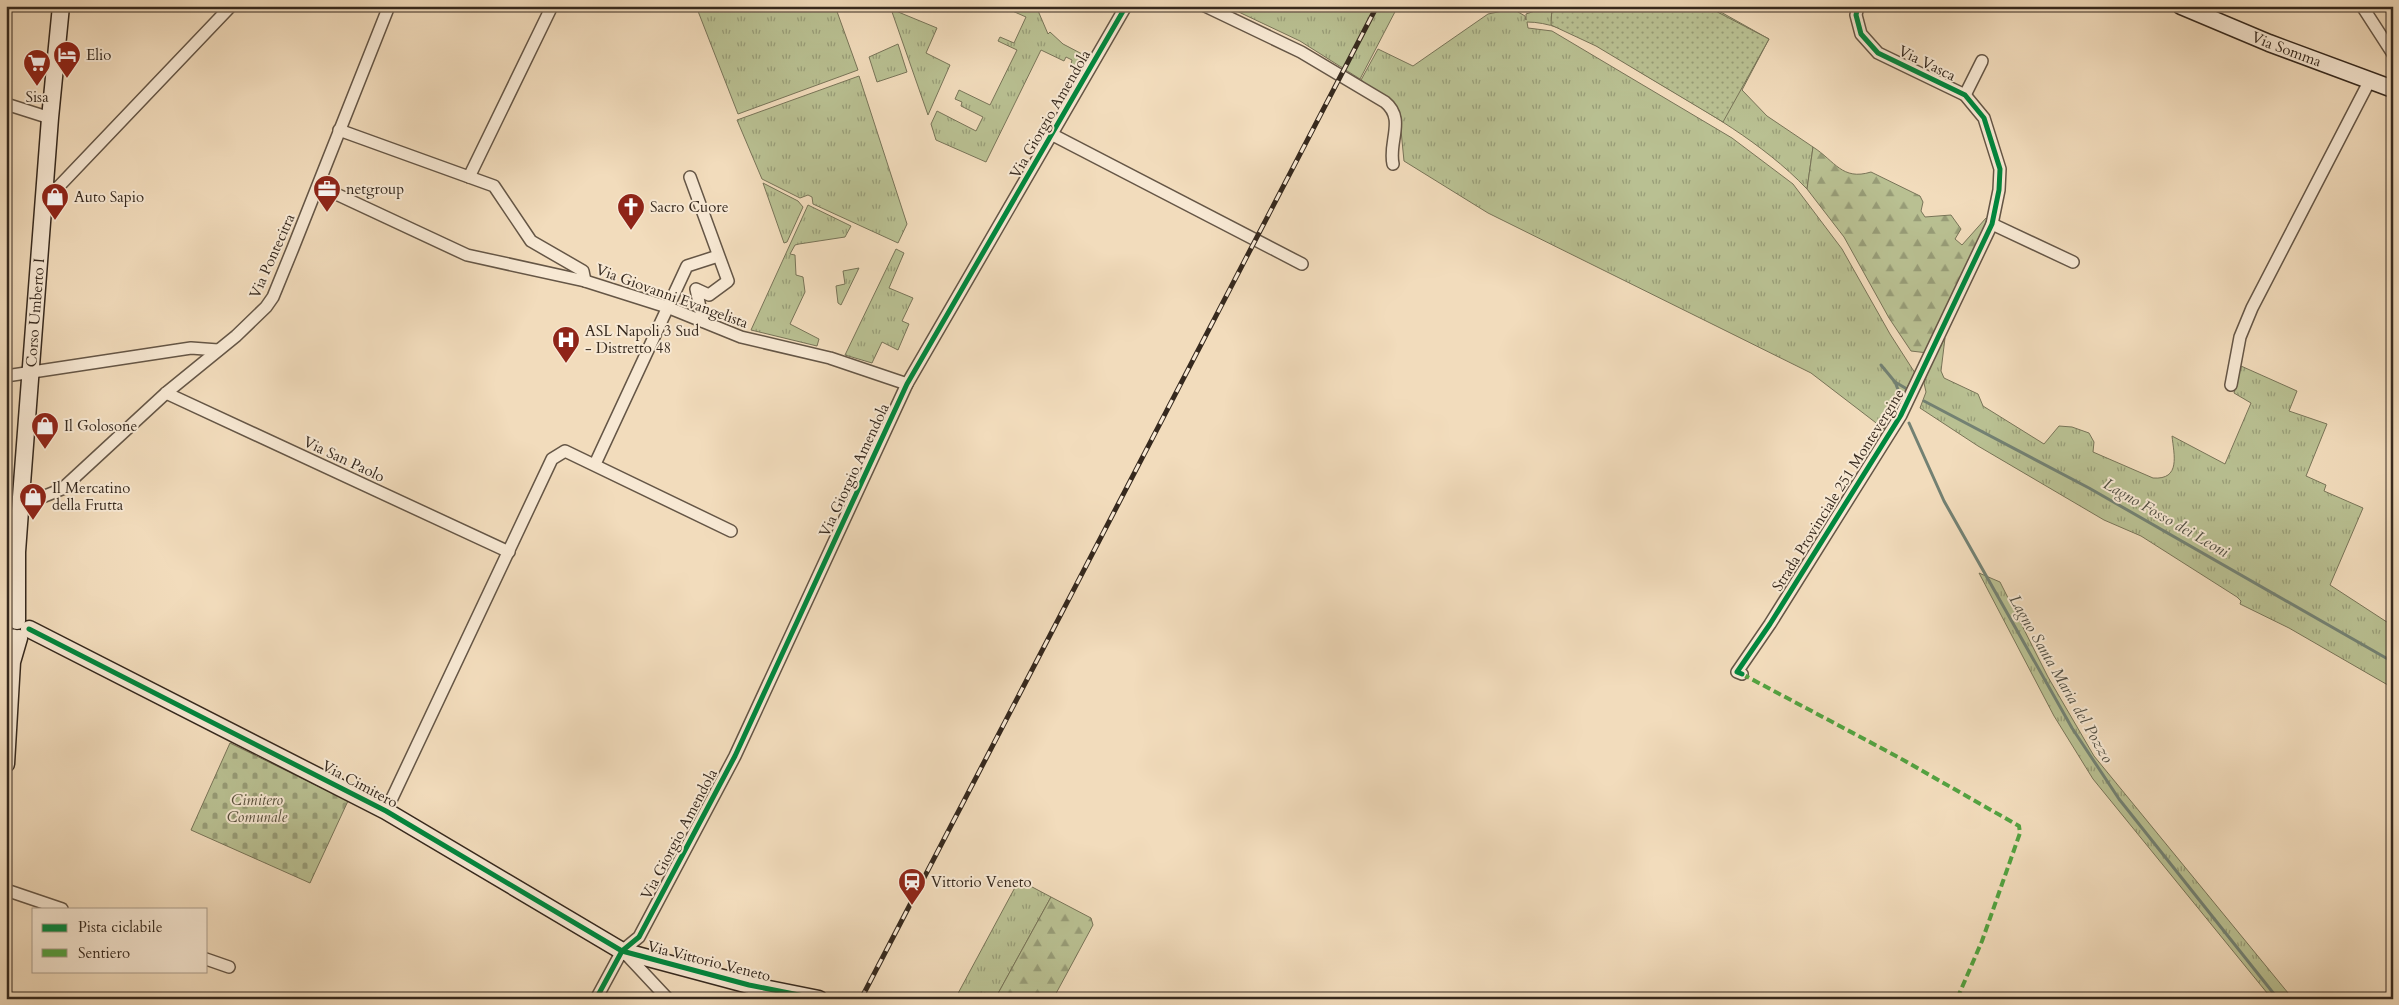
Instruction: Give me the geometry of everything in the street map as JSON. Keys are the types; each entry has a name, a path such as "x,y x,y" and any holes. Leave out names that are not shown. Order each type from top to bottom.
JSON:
{"street":[{"name":"Corso Umberto I","path":"6,764 12,662 17,633 12,533 21,497 50,118 61,6"},
{"path":"44,202 231,6"},
{"name":"Via Pontecitra","path":"21,497 40,498 62,489 166,393 259,314 273,297 389,6"},
{"path":"469,177 552,6"},
{"name":"Via Giorgio Amendola","path":"622,951 639,937 734,756 908,384 1126,6"},
{"path":"1205,6 1273,37 1385,102 1394,113 1396,122 1392,151 1393,164"},
{"name":"Via Vasca","path":"1858,6 1856,14 1861,34 1878,53 1964,95 1984,118 2000,169 2000,190 1992,224 1952,310"},
{"name":"Via Somma","path":"2181,6 2269,43 2393,89"},
{"path":"2362,6 2392,51"},
{"path":"1964,95 1982,60"},
{"path":"2231,385 2240,337 2252,308 2370,80"},
{"path":"6,104 50,118"},
{"path":"340,130 494,186 531,241 583,271 585,281"},
{"path":"1053,135 1302,264"},
{"path":"690,177 728,282 709,295 696,289 703,321"},
{"name":"Via Giovanni Evangelista","path":"318,186 467,255 585,281 668,307 741,338 830,358 908,384"},
{"path":"1992,224 2073,262"},
{"path":"595,464 686,266 718,256"},
{"name":"Strada Provinciale 251 Montevergine","path":"1742,674 1737,672 1770,624 1901,415 1952,310"},
{"path":"6,376 191,348 218,350"},
{"name":"Via San Paolo","path":"166,393 509,552"},
{"path":"386,812 552,459 565,451 731,531"},
{"name":"Via Cimitero","path":"17,633 386,812 622,951"},
{"path":"6,890 59,908"},
{"path":"596,999 622,951 668,999"},
{"name":"Via Vittorio Veneto","path":"622,951 749,985 819,999"},
{"path":"208,960 229,967"}],"green space":[{"path":"696,6 835,6 858,70 738,114"},
{"path":"1001,6 1036,6 1048,34 1050,32 1063,44 1084,55 1077,67 1071,64 1072,60 1066,57 1064,61 1041,50 986,162 936,140 931,124 937,111 976,131 983,117 961,106 962,102 955,99 959,90 990,105 1017,50 998,41 1000,37 1014,43 1026,17"},
{"path":"1226,6 1398,6 1360,79 1300,41"},
{"path":"1550,6 1710,6 1769,39 1742,90 1767,116 1813,147 1807,189 1771,156 1732,128 1606,51 1574,34 1558,28 1527,22 1528,28 1552,31 1732,138 1793,184 1842,249 1890,334 1915,373 1884,429 1811,373 1488,213 1404,161 1399,110 1361,80 1378,49 1413,66 1488,14 1513,9 1525,16 1526,20 1526,14"},
{"path":"1552,6 1706,6 1769,39 1723,122 1596,46 1551,25"},
{"path":"891,9 937,28 926,53 950,65 928,115"},
{"path":"898,44 907,72 877,82 869,57"},
{"path":"859,76 907,224 898,243 813,204 812,197 808,195 800,198 762,179 737,120"},
{"path":"1813,147 1846,172 1861,174 1871,172 1920,196 1923,202 1921,211 1925,217 1951,215 1961,229 1955,239 1962,245 1986,218 1991,221 1928,353 1911,351 1889,318 1844,237 1807,189"},
{"path":"763,183 798,201 803,207 787,242 784,243"},
{"path":"808,205 851,226 845,237 795,245 790,254 795,255 796,275 803,277 805,292 790,324 819,339 817,346 751,330"},
{"path":"896,249 904,253 889,288 913,298 902,321 909,324 898,350 882,342 872,363 845,355"},
{"path":"859,268 841,305 838,303 836,286 845,284 843,271"},
{"path":"1941,336 1945,338 1941,371 1944,378 1978,394 1983,406 2044,444 2059,426 2072,427 2089,433 2094,442 2093,452 2153,478 2162,478 2172,471 2174,458 2172,436 2225,464 2251,403 2234,393 2241,366 2297,391 2289,411 2327,424 2306,476 2326,485 2324,491 2363,508 2330,585 2393,626 2393,688 2289,628 2240,604 2241,601 2237,597 2141,536 2104,520 1978,446 1920,408 1926,392 1924,383"},
{"path":"1979,573 2000,582 2048,677 2094,756 2293,999 2272,999 2093,779 2054,716"},
{"name":"Cimitero Comunale","path":"230,743 348,801 310,883 191,830"},
{"path":"1019,880 1051,897 995,999 955,999"},
{"path":"1051,897 1091,918 1093,925 1053,999 995,999"}],"waterway":[{"name":"Lagno Santa Maria del Pozzo","path":"1881,365 1895,382 1901,397"},
{"name":"Lagno Fosso dei Leoni","path":"1895,382 1907,389"},
{"name":"Lagno Fosso dei Leoni","path":"1924,401 2089,488 2393,662"},
{"name":"Lagno Santa Maria del Pozzo","path":"1909,423 1944,501 2072,728 2119,799 2278,999"}],"railway":[{"path":"861,999 1377,6"}],"marked path":[{"path":"1742,674 1898,757 2019,826 2020,833 1982,941 1957,999"}],"cycle path":[{"path":"596,999 622,951 639,937 735,756 907,384 1126,6"},
{"path":"1742,674 1737,672 1770,624 1901,415 1992,224 1999,190 2000,169 1984,118 1965,95 1878,53 1861,34 1856,15 1858,6"},
{"path":"29,629 386,811 622,951 749,985 819,999"}],"place":[{"name":"Elio","path":"67,79"},
{"name":"Sisa","path":"37,87"},
{"name":"netgroup","path":"327,213"},
{"name":"Auto Sapio","path":"55,221"},
{"name":"Sacro Cuore","path":"631,231"},
{"name":"ASL Napoli 3 Sud - Distretto 48","path":"566,364"},
{"name":"Il Golosone","path":"45,450"},
{"name":"Il Mercatino della Frutta","path":"33,521"},
{"name":"Vittorio Veneto","path":"912,906"}]}
